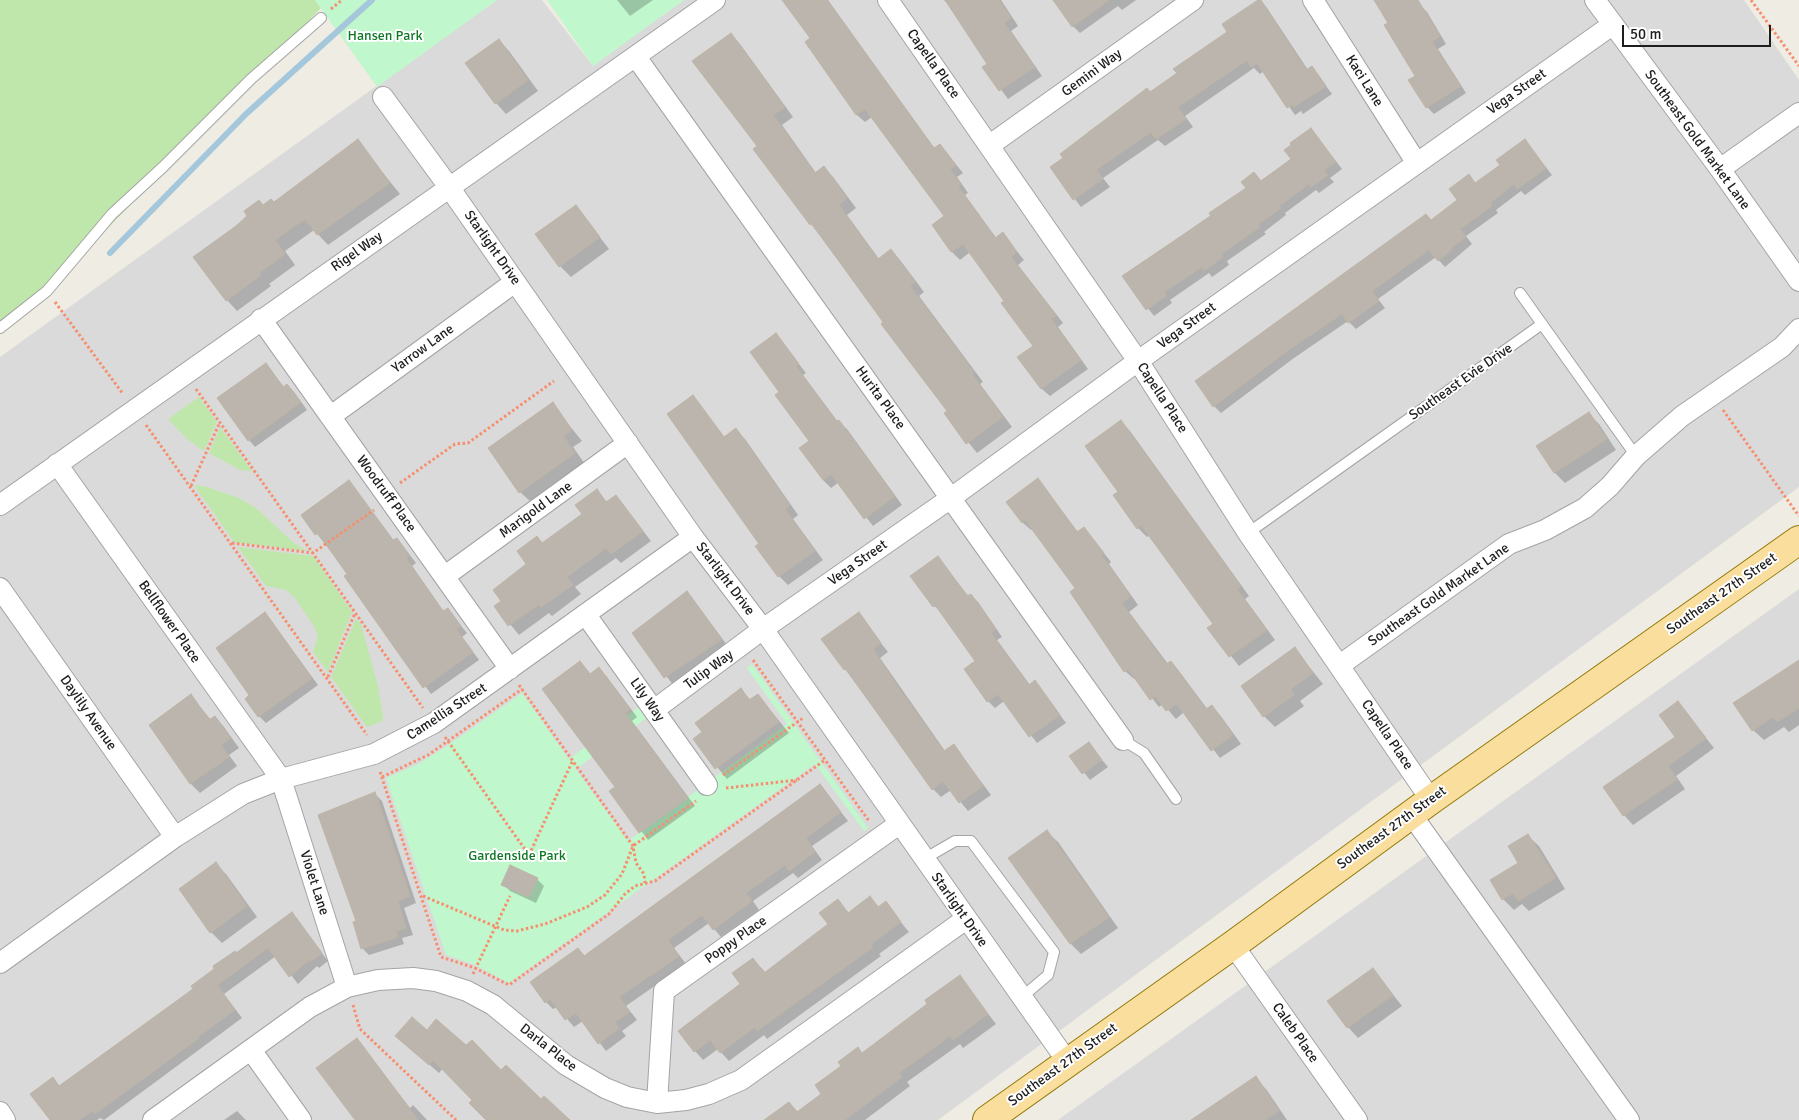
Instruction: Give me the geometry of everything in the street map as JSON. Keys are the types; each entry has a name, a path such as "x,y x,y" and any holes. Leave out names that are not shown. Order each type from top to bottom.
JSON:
{"main road":[{"name":"Southeast 27th Street","path":"987,1120 1233,945 1421,807 1799,540"}],"street":[{"name":"Rigel Way","path":"0,505 184,373 715,0"},
{"name":"Capella Place","path":"888,0 1138,361 1248,533 1340,665 1421,807 1630,1120"},
{"name":"Gemini Way","path":"990,145 1193,0"},
{"name":"Kaci Lane","path":"1313,0 1416,162"},
{"name":"Southeast Gold Market Lane","path":"1595,0 1720,169 1799,281"},
{"name":"Vega Street","path":"763,629 951,498 1138,361 1416,162 1612,25"},
{"name":"Hurita Place","path":"636,57 1124,740"},
{"name":"Starlight Drive","path":"383,97 693,537 763,629 1068,1061"},
{"path":"1720,169 1799,113"},
{"name":"Yarrow Lane","path":"331,416 515,282"},
{"name":"Woodruff Place","path":"261,319 510,669"},
{"name":"Southeast Gold Market Lane","path":"1340,665 1509,544 1545,530 1585,508 1610,486 1636,456 1682,416 1782,348 1799,329"},
{"name":"Marigold Lane","path":"445,576 628,443"},
{"name":"Bellflower Place","path":"56,464 281,779"},
{"name":"Camellia Street","path":"0,964 175,838 243,794 281,779 374,754 434,723 693,537"},
{"name":"Daylily Avenue","path":"0,588 175,838"},
{"name":"Lily Way","path":"586,615 712,787"},
{"name":"Tulip Way","path":"654,710 763,629"},
{"name":"Violet Lane","path":"281,779 347,988"},
{"name":"Poppy Place","path":"656,1103 664,991 882,838 899,824"},
{"name":"Darla Place","path":"153,1120 310,1007 347,988 378,980 414,978 436,981 467,991 494,1005 574,1070 605,1088 656,1103 686,1100 709,1094 741,1080 966,919"},
{"name":"Caleb Place","path":"1233,945 1357,1120"},
{"path":"251,1050 301,1120"},
{"path":"0,1112 5,1120"}],"lane":[{"path":"0,328 47,291 112,214 163,168 251,79 321,18"},
{"path":"1520,293 1636,456"},
{"name":"Southeast Evie Drive","path":"1248,533 1542,324"},
{"path":"1124,740 1144,753 1176,799"},
{"path":"924,859 955,841 972,841 1054,952 1048,975 1022,997"}],"path":[{"path":"1751,0 1799,66"},
{"path":"47,291 191,486 364,729 382,777 441,957 475,968 508,985 609,914 625,894 635,886 655,881 825,760"},
{"path":"184,373 529,855 573,760"},
{"path":"1712,395 1799,516"},
{"path":"191,486 220,422"},
{"path":"328,678 355,613"},
{"path":"743,645 882,838"},
{"path":"510,669 522,689 633,846 636,863 644,874 645,883"},
{"path":"382,777 411,764 448,742 522,689"},
{"path":"422,896 504,930 517,931 545,924 587,907 605,895 622,874 633,846 797,721 819,709"},
{"path":"712,787 797,780"},
{"path":"467,991 475,968 510,896"},
{"path":"347,988 360,1029 456,1120"}],"shaded area":[{"path":"496,0 542,0 593,66 682,0 1744,0 1799,80 1799,487 938,1120 0,1120 0,357"},
{"path":"1799,589 1799,1120 1058,1120"}],"green space":[{"path":"0,0 315,0 321,8 47,291 0,325"},
{"name":"Hansen Park","path":"315,0 497,0 377,87"},
{"path":"547,0 684,0 593,66"},
{"path":"199,397 217,422 204,451 187,439 168,419"},
{"path":"220,427 252,471 240,470 209,453"},
{"path":"194,485 207,487 239,498 256,508 294,543 308,551 234,542"},
{"path":"238,547 313,556 352,612 328,672 313,652 318,636 314,626 295,598 286,590 266,586"},
{"path":"356,619 361,624 378,686 383,716 383,721 367,727 331,677"},
{"name":"Gardenside Park","path":"752,664 868,828 864,831 815,764 509,983 473,964 446,955 386,778 418,764 444,748 522,693 569,759 640,706 648,717 576,769 628,841 787,724 747,668"}],"building":[{"path":"782,0 827,0 934,148 940,144 956,165 950,169 961,184 958,186 995,238 1003,232 1017,252 1011,257 1056,315 1051,319 1081,360 1041,389 1017,357 1033,346 1001,303 1004,301 963,244 951,252 932,225 944,216 865,109 856,115 805,42 810,38"},
{"path":"945,0 999,0 1011,18 1004,23 1035,67 999,91 982,67 987,64"},
{"path":"1053,0 1109,0 1072,27"},
{"path":"1258,0 1261,0 1306,70 1312,66 1326,86 1294,107 1293,104 1287,108 1257,63 1251,67 1247,60 1178,107 1186,119 1156,139 1151,132 1096,170 1103,179 1073,200 1050,167 1063,158 1060,154 1147,88 1150,92 1177,73 1173,69 1227,32 1222,24"},
{"path":"1374,0 1418,0 1440,36 1432,42 1461,86 1426,108 1408,80 1415,76 1384,25 1388,23"},
{"path":"731,33 785,107 773,115 815,173 824,166 847,198 839,205 878,259 891,249 915,282 910,286 974,372 972,374 1003,417 966,444 944,413 947,411 881,324 883,322 812,224 810,225 753,149 757,146 692,61"},
{"path":"499,39 528,80 495,104 465,63"},
{"path":"1311,128 1336,162 1324,170 1328,175 1311,187 1309,184 1279,206 1281,208 1258,224 1260,227 1221,254 1223,257 1204,271 1202,267 1164,292 1166,296 1146,310 1122,276 1211,216 1209,213 1246,188 1241,182 1254,172 1261,181 1291,159 1284,150 1291,145 1290,143"},
{"path":"358,139 390,183 317,235 305,219 275,240 285,254 226,301 193,257 236,226 247,216 244,211 259,200 263,205 271,199 274,202"},
{"path":"1525,139 1546,168 1517,189 1514,184 1490,203 1492,206 1460,229 1466,237 1451,248 1452,250 1438,261 1429,250 1372,291 1379,301 1348,323 1342,314 1287,351 1213,407 1195,381 1426,214 1431,220 1457,200 1449,189 1469,174 1475,183 1500,165 1496,160"},
{"path":"576,205 600,237 559,267 535,234"},
{"path":"776,333 799,364 796,366 836,421 839,420 895,496 864,519 831,474 823,480 799,448 809,441 775,395 779,392 750,352"},
{"path":"266,363 283,387 287,384 301,402 248,441 217,398"},
{"path":"693,395 724,437 736,428 790,505 785,509 815,551 778,577 755,546 759,544 667,414"},
{"path":"553,402 572,430 563,436 575,453 519,493 488,448"},
{"path":"1589,412 1607,439 1554,473 1536,446"},
{"path":"1121,420 1241,586 1237,589 1267,630 1229,657 1207,628 1213,624 1141,525 1137,529 1113,495 1118,492 1085,446"},
{"path":"1038,478 1077,532 1084,527 1104,553 1101,555 1131,596 1122,603 1166,664 1171,661 1206,709 1212,705 1233,735 1211,751 1177,704 1166,711 1155,696 1150,700 1128,669 1124,672 1070,592 1075,588 1025,520 1022,523 1006,502"},
{"path":"349,480 393,540 397,538 410,556 406,558 443,611 448,608 461,626 456,629 473,652 423,688 344,576 347,574 318,533 315,535 301,515"},
{"path":"597,489 606,502 616,495 643,531 611,554 606,548 567,577 573,585 541,607 539,604 508,626 494,606 501,601 493,590 526,564 517,551 537,536 542,543 582,514 575,505"},
{"path":"938,556 967,596 971,594 996,629 991,633 1029,685 1035,680 1060,715 1029,737 998,694 987,702 964,669 975,661 935,605 933,607 910,576"},
{"path":"687,591 722,639 664,678 632,633"},
{"path":"265,612 312,678 258,717 245,699 249,695 216,648"},
{"path":"859,612 881,643 873,649 900,690 944,751 954,744 983,786 959,803 943,781 932,790 846,669 844,670 821,639"},
{"path":"1295,647 1313,673 1291,689 1294,695 1263,717 1241,686"},
{"path":"1799,660 1799,708 1777,722 1773,717 1752,731 1733,703"},
{"path":"580,661 590,674 599,667 630,709 625,713 688,798 639,833 609,791 615,787 542,689"},
{"path":"741,688 749,700 758,694 779,722 715,769 693,739 702,732 695,723"},
{"path":"191,694 209,720 215,716 231,738 221,745 229,757 190,784 149,725"},
{"path":"1678,701 1706,738 1668,766 1677,779 1623,816 1603,787 1675,737 1659,715"},
{"path":"1089,742 1102,760 1082,774 1069,756"},
{"path":"820,784 841,812 806,838 815,852 789,871 785,865 746,893 752,901 713,930 702,915 668,940 679,956 619,997 630,1012 615,1022 619,1028 598,1044 576,1013 565,1020 550,999 545,1003 530,982 578,948 584,956"},
{"path":"375,792 410,896 398,901 406,928 396,932 398,937 361,949 353,922 356,921 318,815"},
{"path":"1047,830 1109,917 1070,944 1008,858"},
{"path":"1528,834 1556,878 1518,901 1513,893 1502,900 1490,880 1518,863 1508,846"},
{"path":"216,862 247,906 210,933 179,889"},
{"path":"510,865 538,878 529,897 501,885"},
{"path":"870,896 878,907 886,901 901,922 871,944 873,947 757,1031 755,1027 720,1053 710,1040 694,1052 678,1031 740,984 732,973 753,958 764,973 828,924 819,913 838,899 848,913"},
{"path":"292,912 322,953 311,961 309,960 289,977 268,948 217,985 235,1010 95,1114 92,1111 79,1120 50,1120 30,1094 53,1077 59,1086 193,989 191,986 214,969 213,966 235,951 236,953"},
{"path":"1373,968 1393,995 1347,1028 1327,1001"},
{"path":"960,975 988,1014 953,1040 950,1036 899,1073 902,1077 845,1120 764,1120 789,1102 797,1112 821,1094 815,1085 841,1066 838,1062 858,1047 862,1053 927,1004 925,1000"},
{"path":"412,1017 427,1030 436,1019 466,1045 472,1040 501,1070 506,1065 541,1099 544,1096 570,1120 486,1120 469,1103 472,1100 433,1060 429,1065 395,1036"},
{"path":"357,1038 418,1120 355,1120 316,1068"},
{"path":"1256,1076 1279,1111 1265,1120 1191,1120"}],"waterway":[{"path":"110,253 246,114 372,0"}]}
